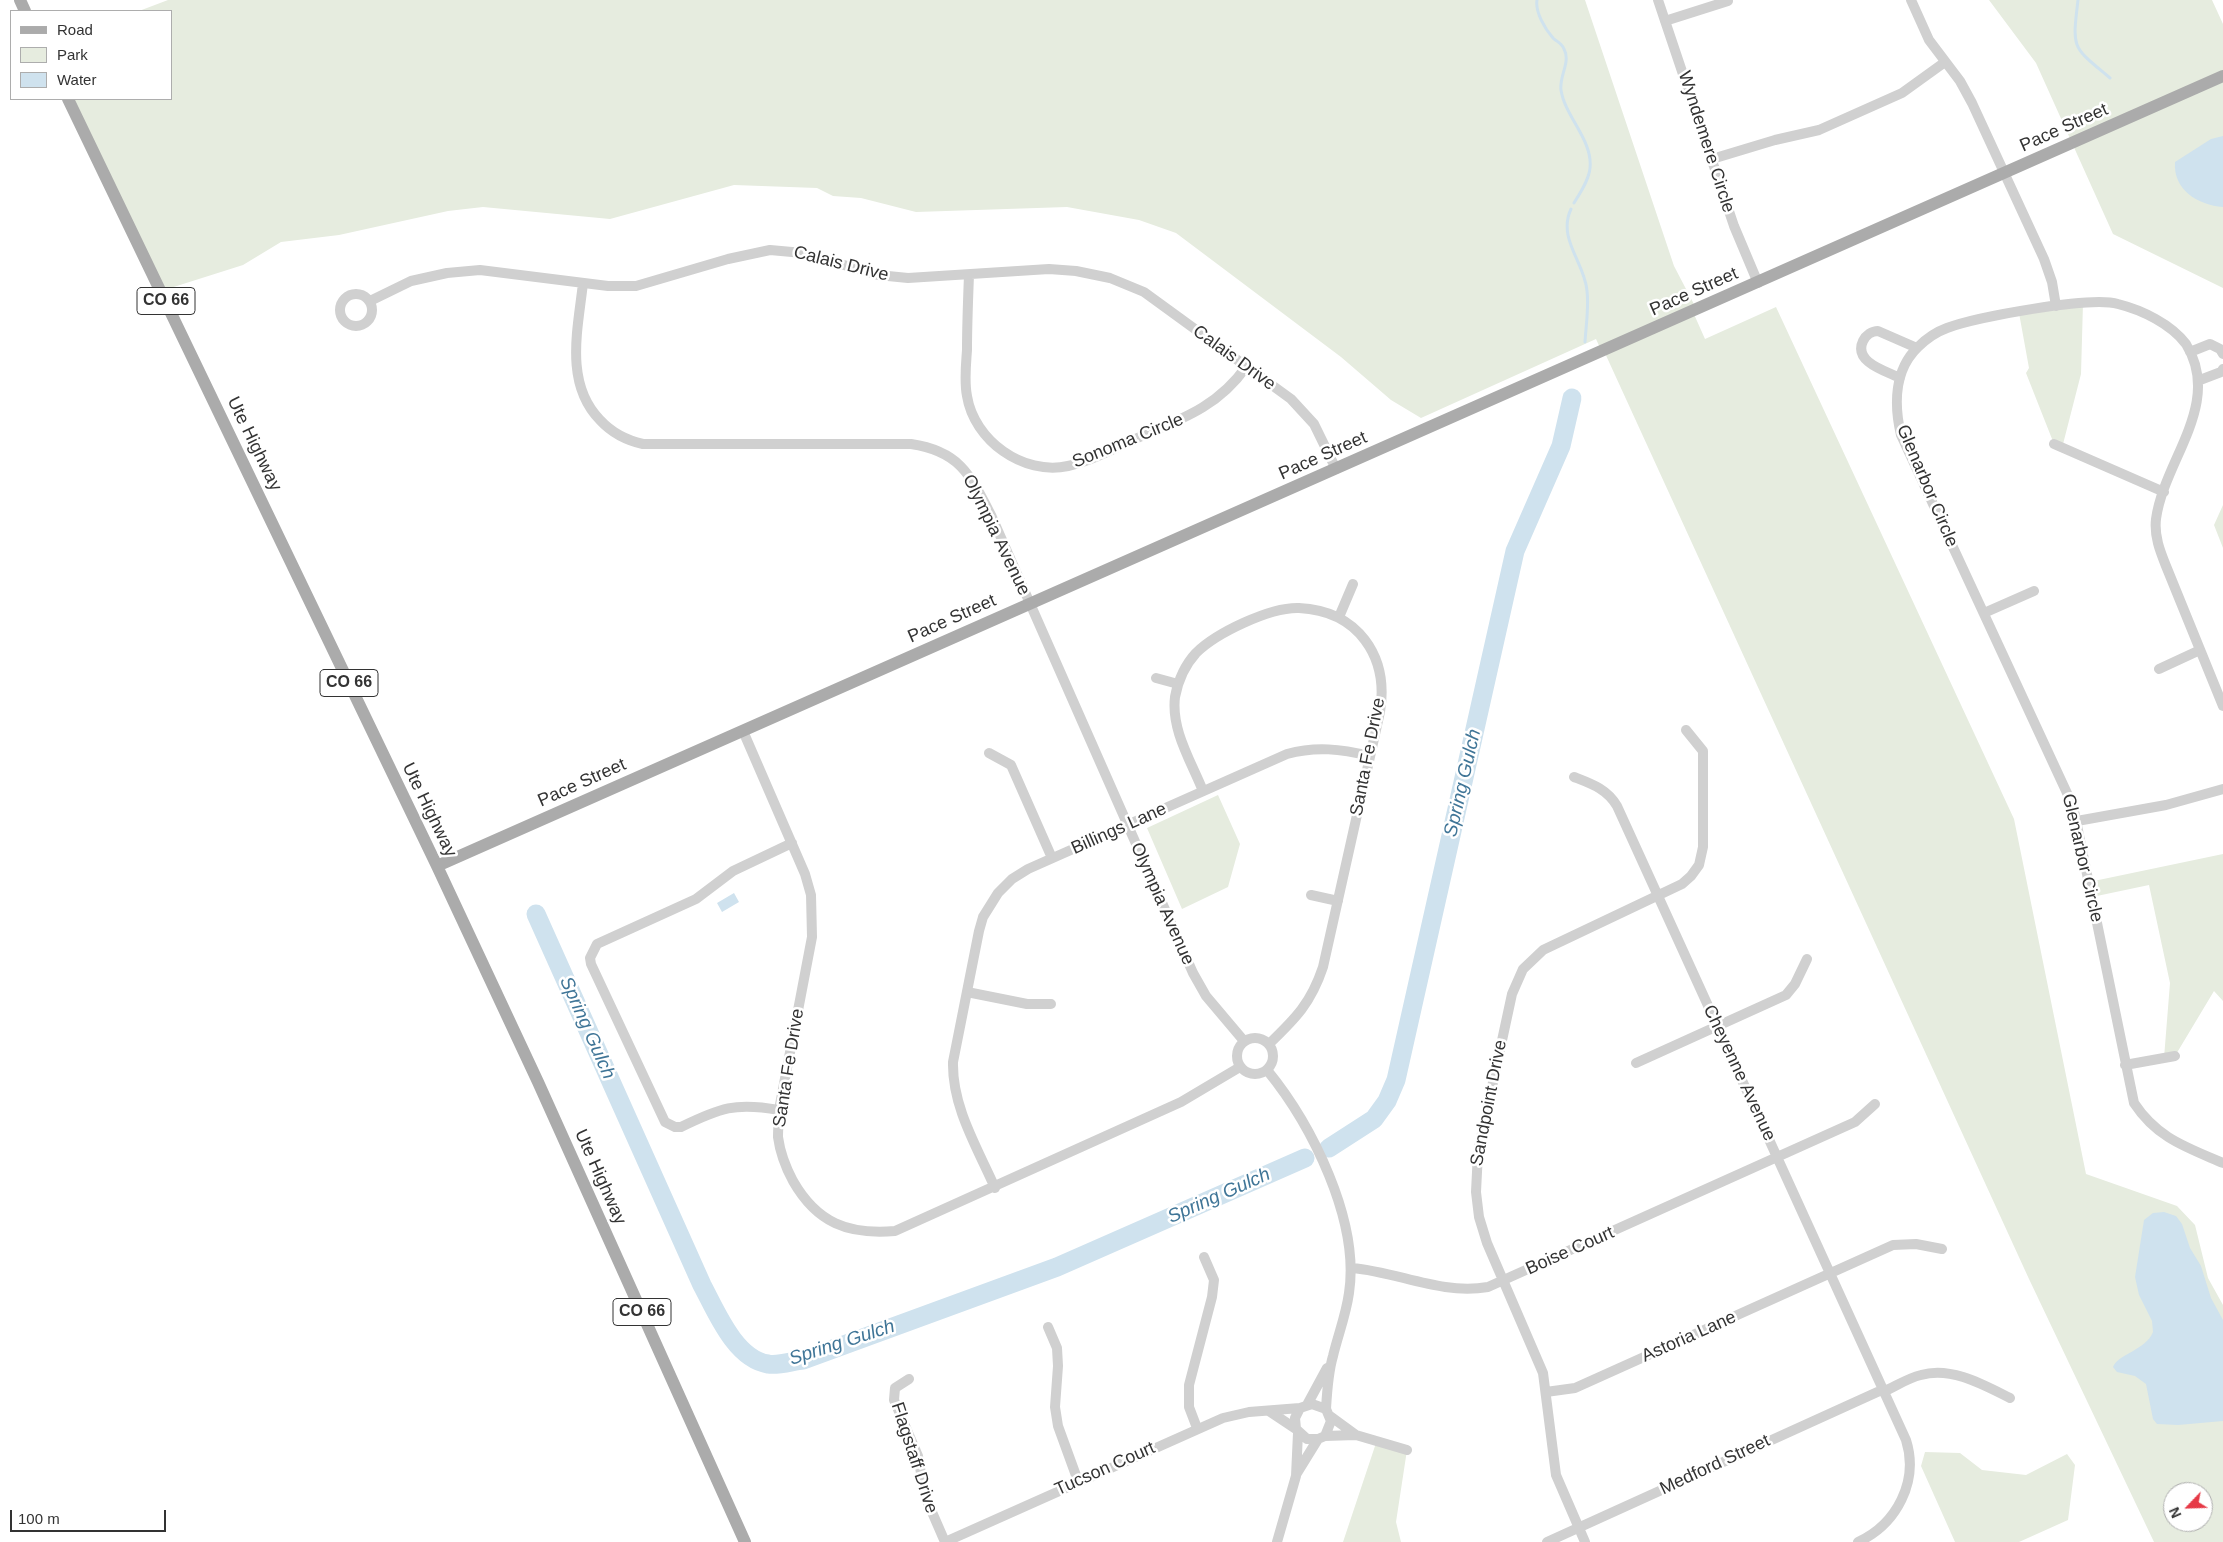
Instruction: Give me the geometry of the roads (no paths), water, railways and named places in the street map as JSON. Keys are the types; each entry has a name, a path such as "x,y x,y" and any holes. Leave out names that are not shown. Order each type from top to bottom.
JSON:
{"main road":[{"name":"Pace Street","path":"437,866 2223,76"},
{"name":"Ute Highway","path":"68,100 437,866 542,1091 745,1542"}],"street":[{"name":"Wyndemere Circle","path":"1658,0 1734,226 1758,282"},
{"path":"1911,0 1929,40 1966,91 2044,259 2052,282 2056,306"},
{"path":"1665,21 1728,1"},
{"path":"1712,159 1774,140 1819,130 1902,93 1945,62"},
{"name":"Calais Drive","path":"370,301 411,281 447,273 476,271 527,274 608,286 636,286 728,258 770,250 788,250 878,275 908,278 1049,269 1076,271 1110,278 1144,292 1291,399 1314,424 1336,469"},
{"name":"Sonoma Circle","path":"969,275 966,382 971,411 980,428 1002,450 1013,457 1036,466 1060,467 1090,459 1200,411 1227,390 1246,366"},
{"name":"Olympia Avenue","path":"583,283 577,358 578,382 590,408 612,431 622,438 643,444 911,444 941,451 956,460 971,477 991,515 1198,984 1244,1041"},
{"name":"Glenarbor Circle","path":"2223,706 2157,543 2156,518 2164,492 2194,424 2200,399 2200,380 2190,352 2168,327 2135,309 2118,303 2102,301 2056,306 1960,324 1944,329 1917,348 1900,378 1896,404 1901,435 2067,791 2077,821 2134,1102 2155,1129 2176,1142 2223,1163"},
{"path":"1900,378 1867,361 1861,350 1863,341 1870,333 1878,331 1917,348"},
{"path":"2190,352 2210,344 2220,349 2223,354"},
{"path":"2200,380 2221,372 2223,369"},
{"path":"2054,444 2164,492"},
{"path":"1339,617 1353,584"},
{"path":"1984,613 2034,591"},
{"name":"Santa Fe Drive","path":"1203,791 1176,725 1175,698 1178,684 1190,661 1205,646 1249,622 1284,609 1298,608 1320,611 1339,617 1352,626 1374,655 1380,670 1382,698 1323,967 1315,990 1302,1012 1269,1044"},
{"path":"2159,668 2200,650"},
{"path":"1156,678 1178,684"},
{"name":"Sandpoint Drive","path":"1585,1542 1556,1475 1543,1373 1537,1355 1487,1243 1479,1217 1475,1169 1487,1105 1514,985 1527,963 1543,950 1682,884 1691,876 1698,865 1703,847 1703,751 1686,730"},
{"name":"Santa Fe Drive","path":"743,731 792,843 809,888 813,920 812,938 779,1110 778,1137 782,1154 791,1176 804,1199 816,1212 836,1224 856,1231 874,1233 895,1231 995,1188 1181,1102 1240,1067"},
{"name":"Billings Lane","path":"995,1188 959,1107 953,1077 953,1062 978,931 990,903 1012,879 1028,869 1287,754 1307,749 1328,748 1370,756"},
{"path":"989,753 1011,765 1052,858"},
{"name":"Cheyenne Avenue","path":"1574,777 1600,787 1612,798 1659,896 1884,1390 1909,1449 1909,1478 1903,1498 1887,1522 1867,1538 1858,1542"},
{"path":"2077,821 2166,805 2223,789"},
{"path":"779,1110 737,1105 714,1111 681,1127 675,1127 665,1122 591,964 590,958 597,944 696,899 733,871 792,843"},
{"path":"1311,895 1338,901"},
{"path":"1636,1063 1786,995 1796,984 1807,959"},
{"path":"967,992 1027,1004 1051,1004"},
{"path":"1254,1037 1269,1044 1273,1059 1267,1070 1258,1074 1252,1074 1240,1067 1237,1051 1244,1041 1254,1037"},
{"path":"2125,1065 2175,1056"},
{"path":"1267,1070 1287,1095 1304,1124 1339,1200 1348,1229 1352,1268 1348,1301 1332,1359 1315,1393 1295,1418 1297,1431 1296,1476 1277,1542"},
{"name":"Boise Court","path":"1352,1268 1378,1270 1448,1289 1468,1290 1488,1287 1855,1122 1875,1104"},
{"name":"Astoria Lane","path":"1546,1392 1576,1388 1893,1245 1916,1244 1942,1248"},
{"path":"1197,1428 1189,1407 1188,1390 1212,1297 1214,1280 1204,1257"},
{"path":"1048,1327 1057,1348 1058,1366 1055,1407 1058,1426 1078,1482"},
{"path":"1296,1476 1330,1427 1328,1413 1332,1359"},
{"name":"Medford Street","path":"1547,1542 1920,1375 1935,1372 1974,1381 2010,1398"},
{"name":"Flagstaff Drive","path":"909,1379 895,1388 894,1400 918,1456 925,1496 945,1542"},
{"path":"1304,1406 1317,1404 1356,1435"},
{"name":"Tucson Court","path":"945,1542 1197,1428 1238,1414 1304,1406"},
{"path":"1268,1411 1307,1439 1356,1435 1407,1450"}],"water":[{"path":"2223,136 2223,207 2205,203 2189,194 2178,181 2175,172 2175,162 2211,139"},
{"path":"734,893 739,902 722,912 717,903"},
{"path":"2164,1212 2176,1216 2182,1224 2190,1248 2201,1266 2211,1298 2223,1320 2223,1421 2178,1425 2157,1424 2153,1419 2146,1384 2135,1376 2117,1372 2113,1367 2120,1359 2139,1348 2153,1332 2152,1321 2139,1295 2135,1277 2144,1220 2153,1213"}],"waterway":[{"path":"1537,0 1539,15 1544,25 1553,38 1562,45 1566,54 1561,90 1590,158 1588,177 1574,203"},
{"path":"2078,0 2075,29 2077,46 2088,59 2110,78"},
{"path":"1571,209 1567,231 1569,241 1582,271 1587,291 1588,310 1585,342"},
{"name":"Spring Gulch","path":"1329,1148 1374,1119 1387,1101 1396,1080 1515,551 1561,446 1572,398"},
{"name":"Spring Gulch","path":"536,914 702,1285 720,1320 736,1344 756,1360 768,1364 803,1360 1057,1267 1305,1158"}]}
